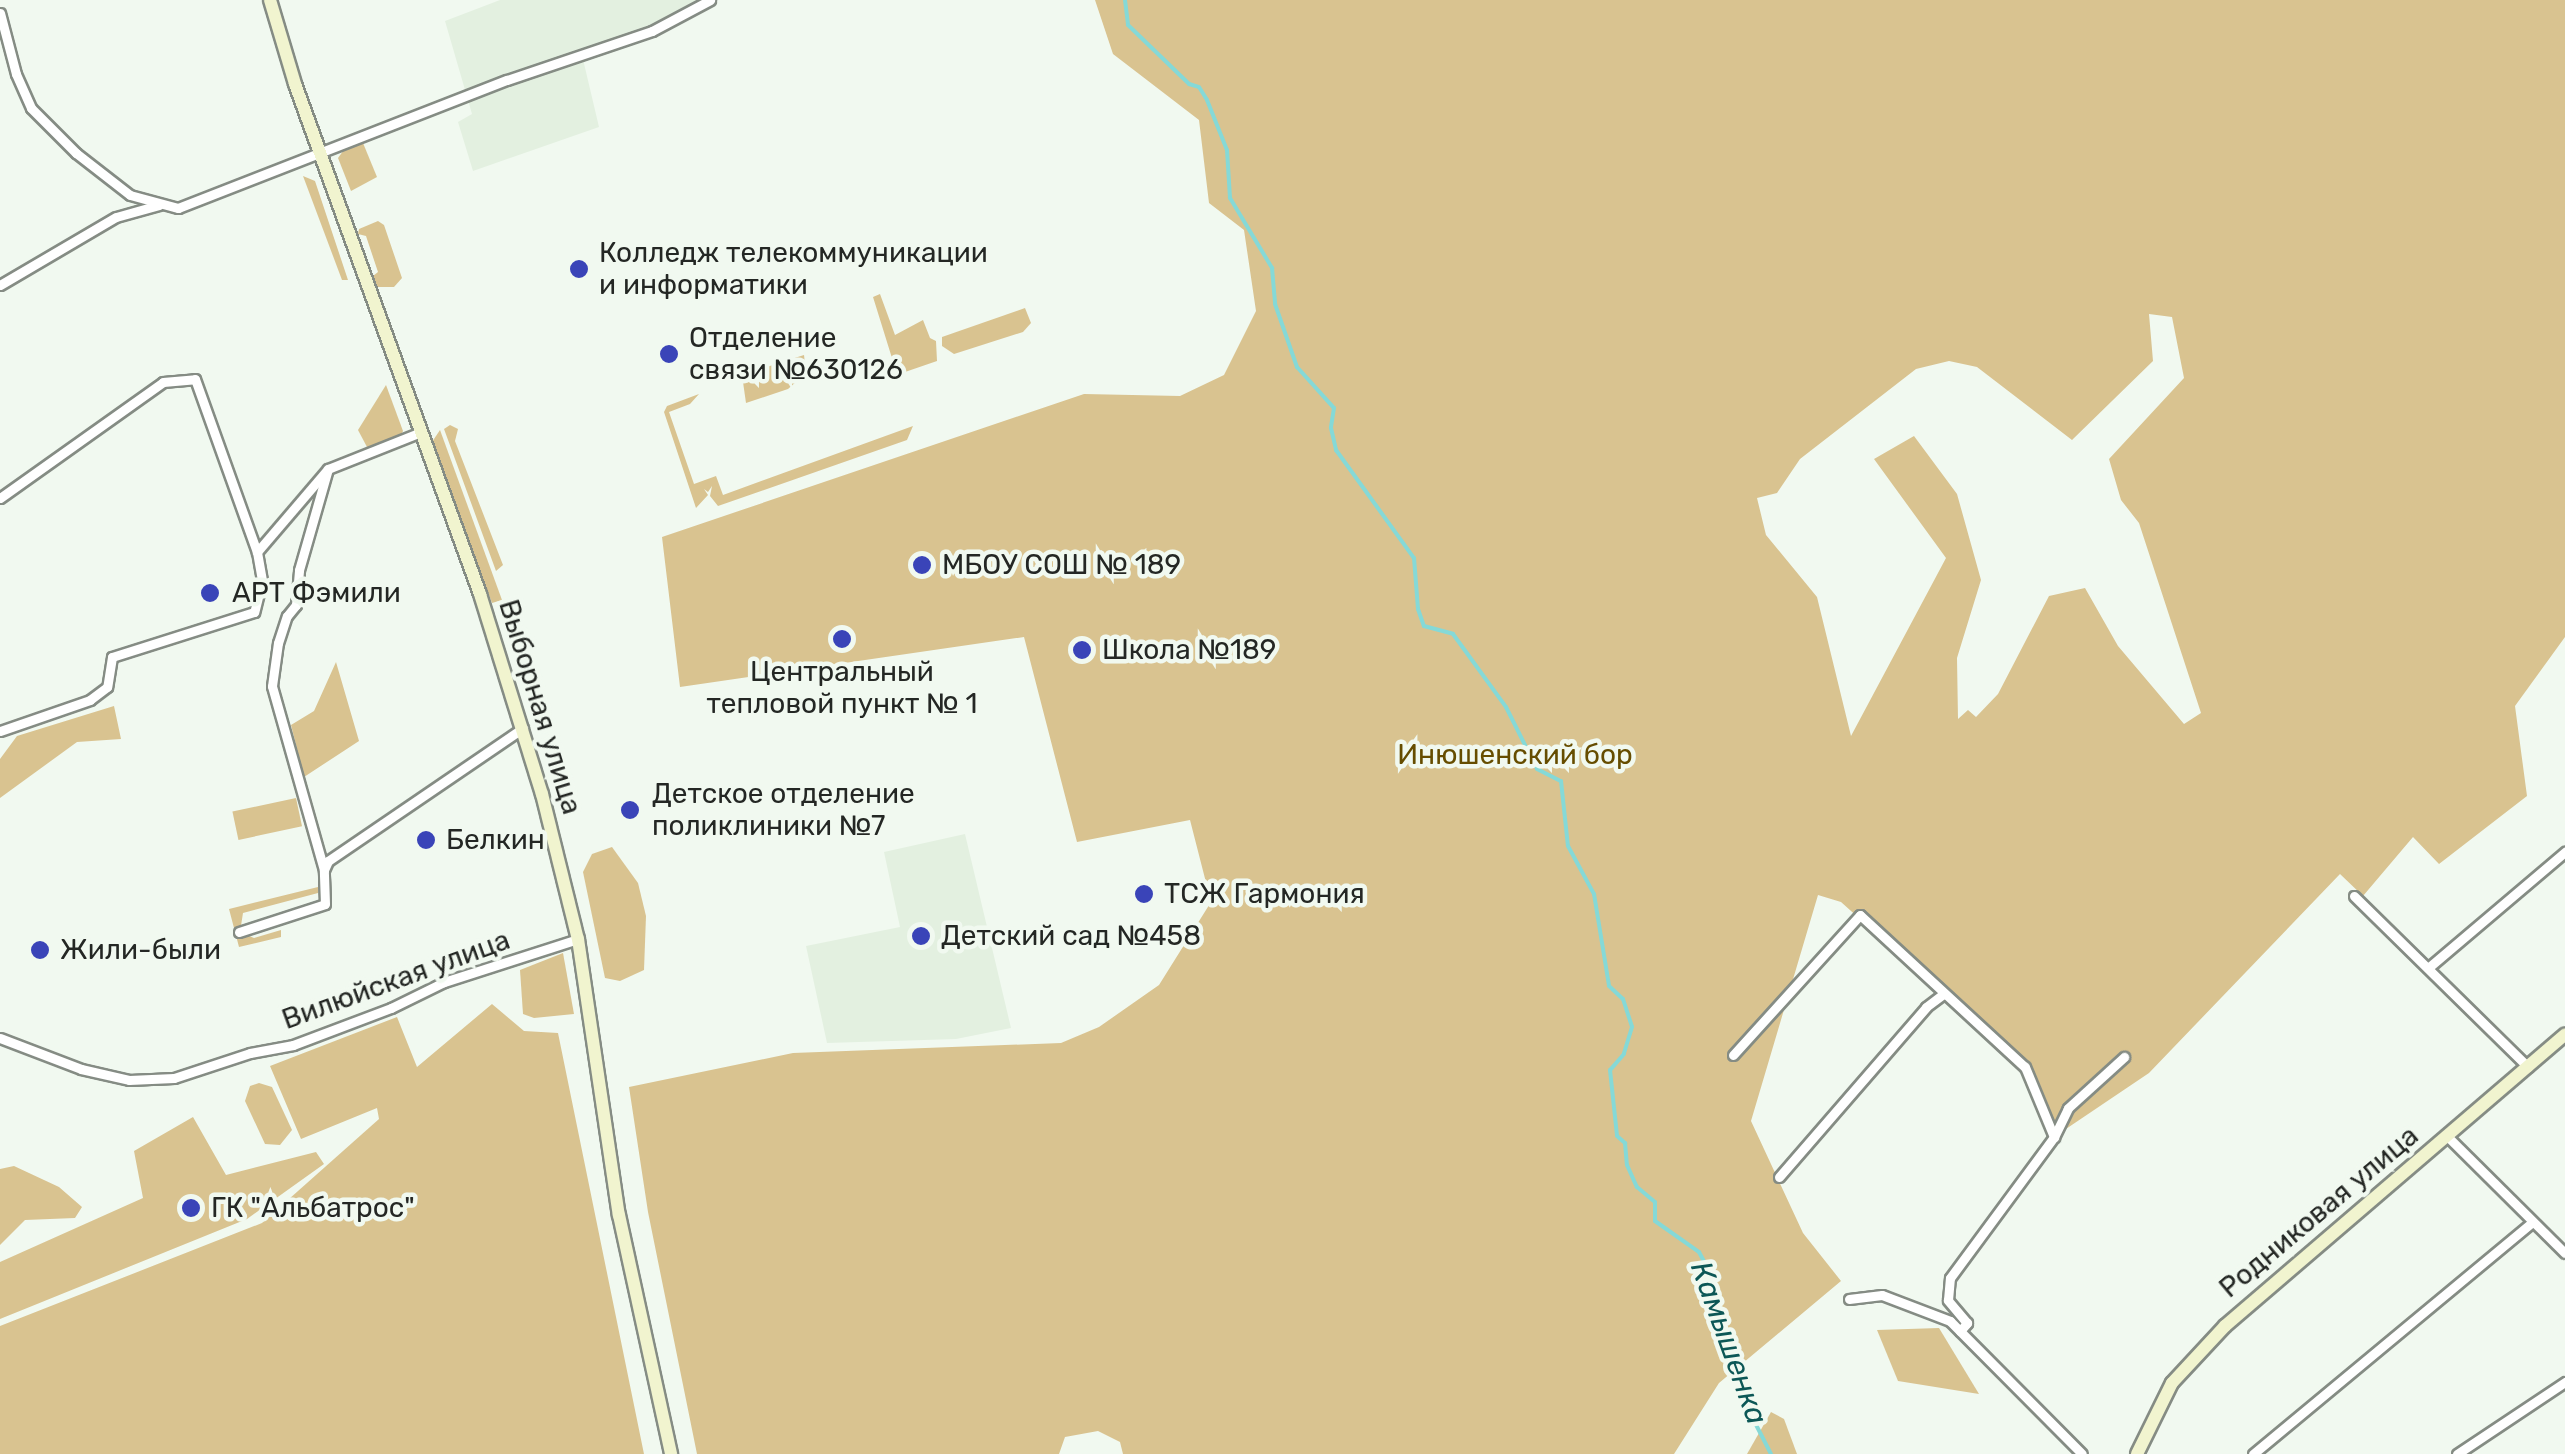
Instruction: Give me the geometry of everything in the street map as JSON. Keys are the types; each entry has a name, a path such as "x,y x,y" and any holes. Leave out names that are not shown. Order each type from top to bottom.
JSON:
{"main road":[{"name":"Выборная улица","path":"270,0 523,728 578,938 619,1215 671,1454"},
{"name":"Родниковая улица","path":"2137,1454 2172,1383 2205,1346 2565,1036"}],"street":[{"path":"0,285 116,217 158,205 194,204 507,80 652,31 710,0"},
{"path":"0,12 16,74 31,108 117,185 158,205"},
{"path":"0,498 163,382 194,379 257,552 262,580 254,612 112,658 106,688 90,700 0,731"},
{"path":"257,552 328,469 421,432"},
{"path":"240,932 325,904 324,870 272,686 278,643 286,616 296,605 299,570 328,469"},
{"path":"324,870 328,862 523,728"},
{"path":"2428,968 2565,852"},
{"path":"2354,896 2528,1067"},
{"path":"1733,1054 1860,916 2025,1066 2054,1138"},
{"name":"Вилюйская улица","path":"0,1038 81,1068 129,1080 174,1078 250,1053 293,1045 391,1008 444,982 578,938"},
{"path":"1780,1177 1926,1008 1943,994"},
{"path":"1960,1331 1968,1323 1948,1300 1950,1278 2054,1138 2068,1108 2124,1057"},
{"path":"2447,1136 2565,1252"},
{"path":"2253,1454 2532,1222"},
{"path":"1850,1300 1882,1294 1929,1311 1960,1331 2082,1454"},
{"path":"2457,1454 2565,1382"}],"shaded area":[{"path":"500,0 711,0 694,12 582,55 599,127 473,171 458,122 472,114 445,21"},
{"name":"Детский сад №458","path":"965,834 1011,1028 956,1039 827,1043 806,946 900,927 884,852"}],"green space":[{"name":"Инюшенский бор","path":"1095,0 2565,0 2565,637 2515,706 2527,796 2439,864 2413,837 2363,896 2340,874 2149,1073 2054,1137 2025,1067 1841,902 1818,895 1751,1121 1803,1233 1841,1281 1719,1383 1674,1454 1123,1454 1120,1442 1098,1431 1065,1437 1059,1454 697,1454 648,1212 629,1087 793,1053 1061,1043 1099,1027 1159,985 1211,902 1190,820 1077,842 1024,637 680,687 662,537 1084,394 1180,396 1224,375 1256,311 1244,230 1209,203 1199,120 1113,54","holes":["2149,314 2172,317 2184,378 2109,459 2121,500 2139,523 2201,713 2184,724 2118,646 2085,588 2049,596 1998,694 1976,717 1968,710 1958,719 1957,658 1981,580 1957,494 1914,436 1874,459 1946,558 1851,736 1817,597 1766,535 1757,498 1777,493 1800,459 1916,369 1949,361 1977,367 2072,440 2153,361"]},
{"path":"363,143 377,177 351,191 338,158 346,147"},
{"path":"303,176 315,181 348,280 342,280"},
{"path":"378,221 384,225 402,278 394,287 376,287 373,276 378,272 366,236 358,234 359,229"},
{"path":"880,294 895,335 923,320 930,338 936,341 937,361 905,372 896,371 873,297"},
{"path":"1025,308 1031,323 1023,332 954,354 942,346 942,337"},
{"path":"804,355 806,373 788,389 746,403 742,375"},
{"path":"386,385 403,431 400,437 367,447 358,430"},
{"path":"699,394 690,404 669,412 694,484 716,476 723,495 913,426 907,440 718,506 710,496 712,486 708,492 704,489 708,495 696,508 664,412 667,406"},
{"path":"450,425 458,429 455,441 503,565 496,571 444,429"},
{"path":"440,430 502,600 492,603 432,442"},
{"path":"336,662 359,741 304,777 291,725 314,711"},
{"path":"114,706 121,739 77,742 0,798 0,759 17,736"},
{"path":"296,798 302,826 238,840 232,812"},
{"path":"612,847 638,883 646,916 644,970 620,981 605,978 583,872 592,854"},
{"path":"318,887 318,893 243,913 240,932 254,938 281,930 281,937 239,947 229,909"},
{"path":"563,953 574,1014 534,1018 523,1014 520,970"},
{"path":"492,1004 524,1031 558,1033 644,1454 0,1454 0,1326 262,1223 379,1119 377,1108 301,1139 270,1066 397,1017 417,1067"},
{"path":"259,1083 272,1087 292,1130 280,1145 265,1144 245,1101 250,1086"},
{"name":"ГК \"Альбатрос\"","path":"193,1117 226,1175 316,1152 324,1164 247,1219 0,1319 0,1262 143,1198 134,1151"},
{"path":"14,1166 59,1187 82,1207 75,1218 25,1220 0,1245 0,1169"},
{"path":"1939,1328 1979,1394 1898,1381 1877,1330"},
{"path":"1771,1412 1784,1419 1797,1454 1747,1454"}],"waterway":[{"name":"Камышенка","path":"1125,0 1128,25 1189,84 1199,87 1207,100 1227,150 1230,198 1272,268 1275,304 1297,367 1334,408 1331,428 1336,450 1414,558 1418,609 1424,626 1453,634 1506,707 1537,769 1561,781 1568,846 1594,894 1609,986 1623,999 1632,1027 1624,1054 1610,1070 1617,1136 1625,1143 1627,1165 1637,1187 1655,1202 1655,1221 1699,1252 1711,1275 1750,1413 1771,1454"}],"place":[{"name":"Колледж телекоммуникации и информатики","path":"579,269"},
{"name":"Отделение связи №630126","path":"669,354"},
{"name":"МБОУ СОШ № 189","path":"922,565"},
{"name":"АРТ Фэмили","path":"210,593"},
{"name":"Центральный тепловой пункт № 1","path":"842,639"},
{"name":"Школа №189","path":"1082,650"},
{"name":"Детское отделение поликлиники №7","path":"630,810"},
{"name":"Белкин","path":"426,840"},
{"name":"ТСЖ Гармония","path":"1144,894"},
{"name":"Детский сад №458","path":"921,936"},
{"name":"Жили-были","path":"40,950"},
{"name":"ГК \"Альбатрос\"","path":"191,1208"}]}
